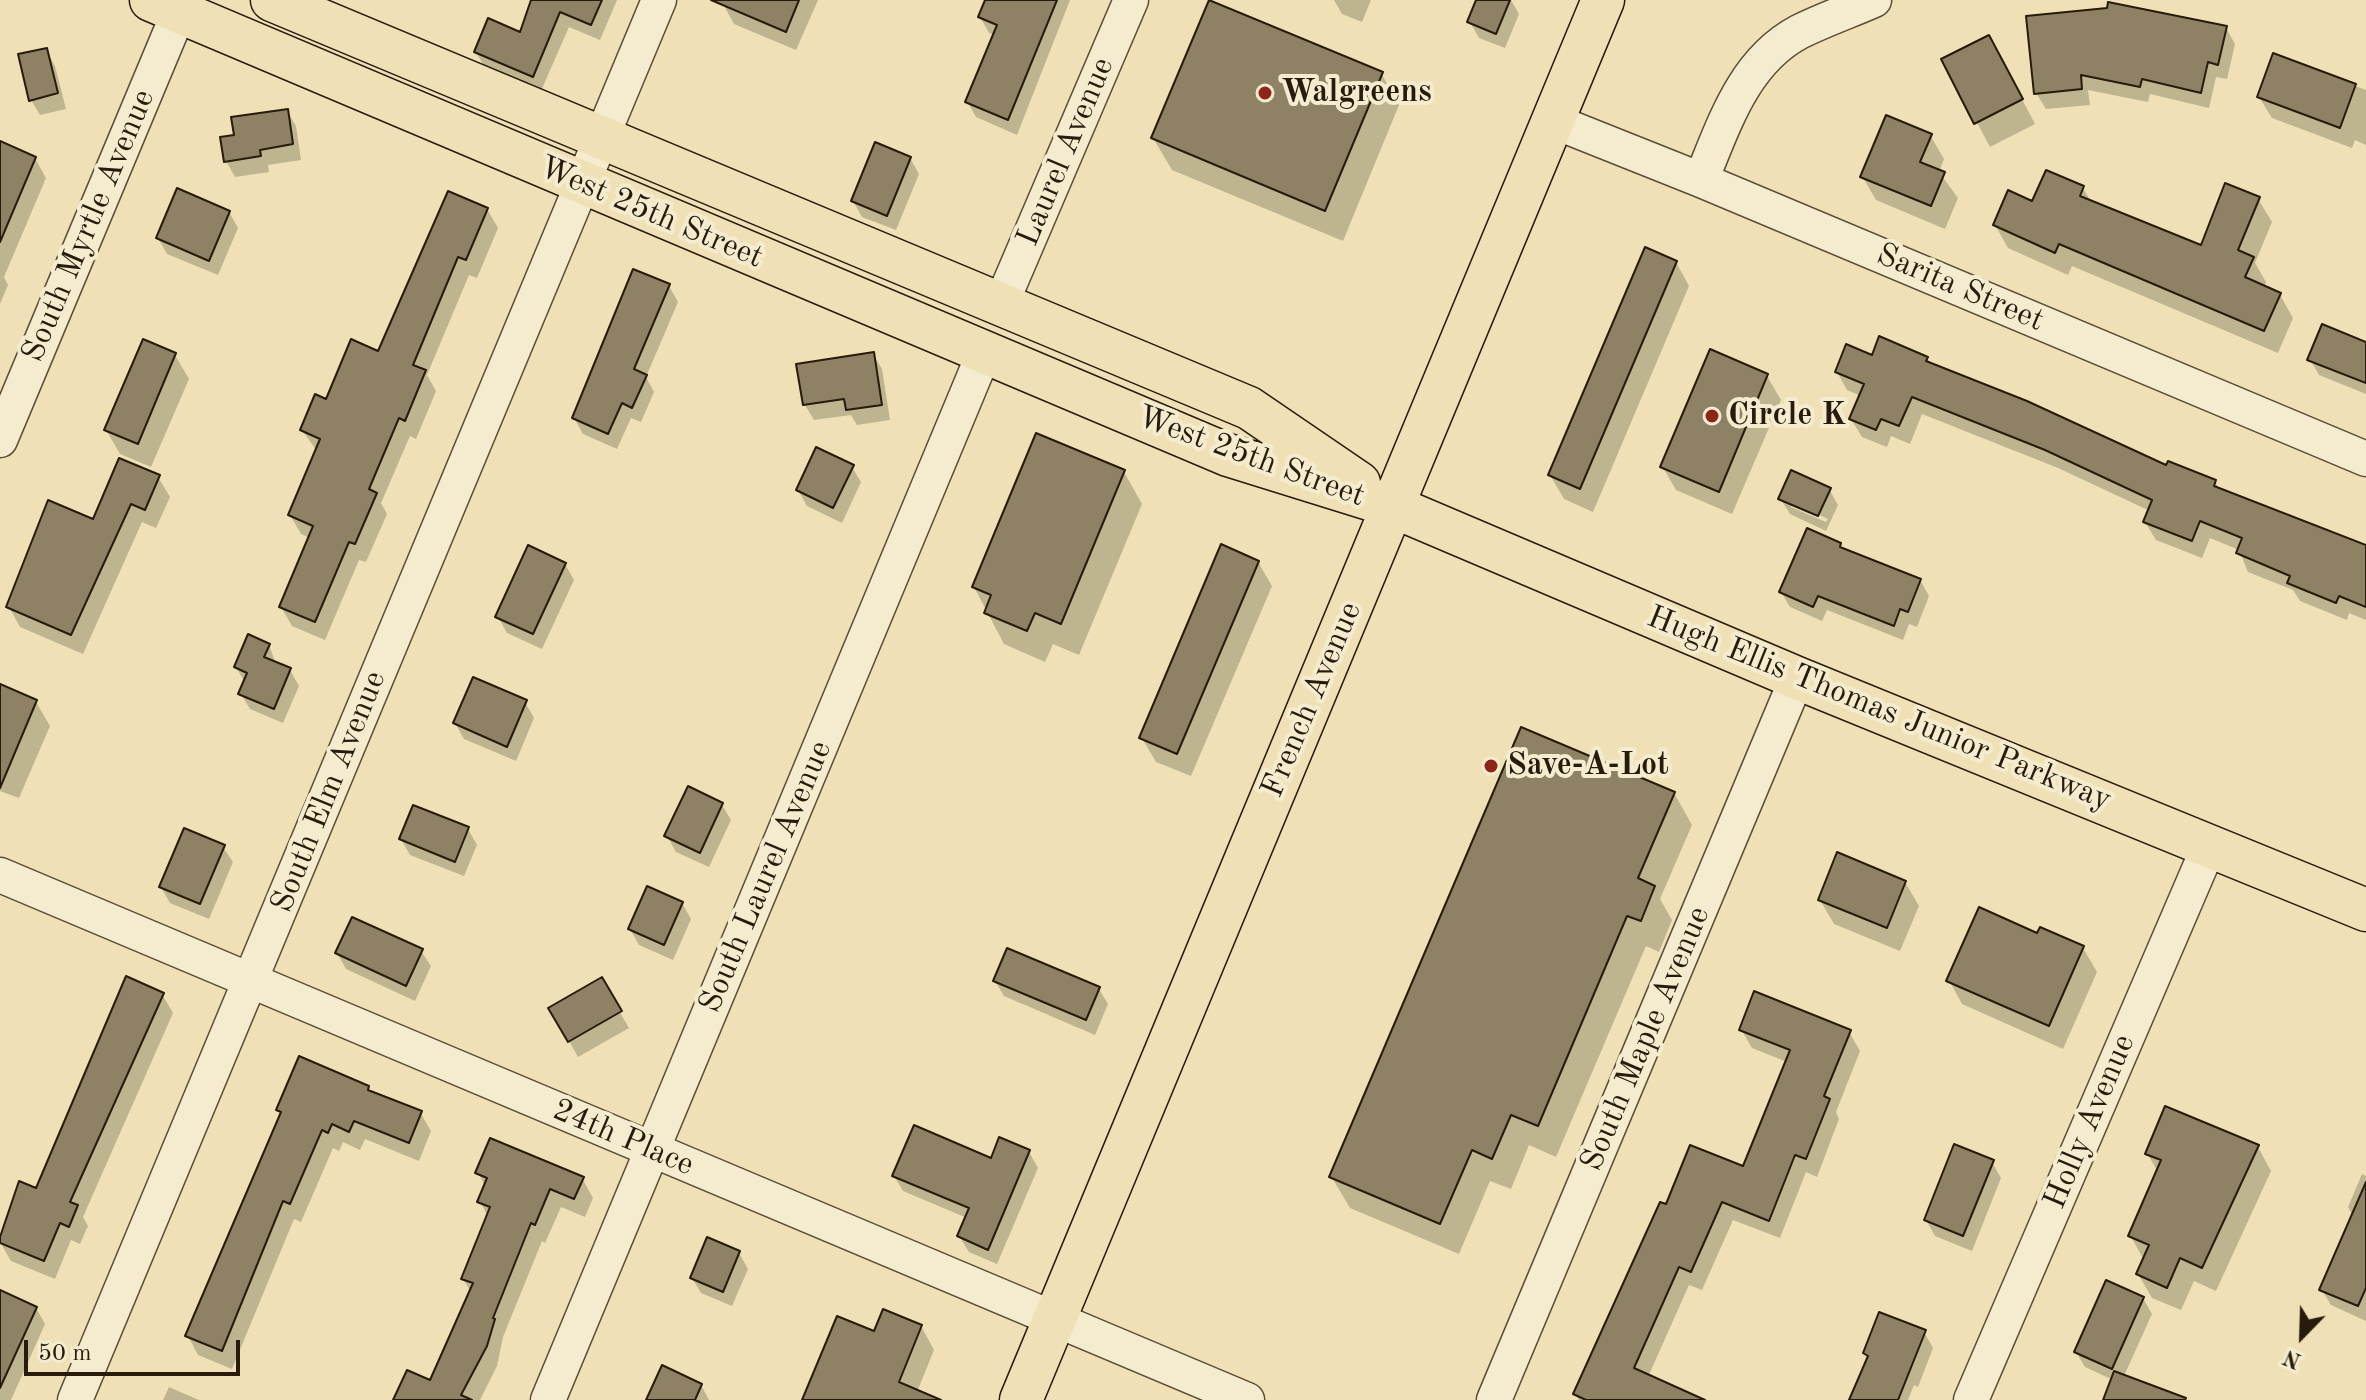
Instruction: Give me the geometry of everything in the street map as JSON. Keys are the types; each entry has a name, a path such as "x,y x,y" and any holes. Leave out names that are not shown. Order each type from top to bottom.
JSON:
{"main road":[{"name":"West 25th Street","path":"272,0 1249,408 1392,506"},
{"name":"French Avenue","path":"1021,1400 1603,0"},
{"name":"West 25th Street","path":"165,6 1228,455 1392,506"},
{"name":"Hugh Ellis Thomas Junior Parkway","path":"1392,506 1797,678 2366,910"}],"street":[{"name":"South Elm Avenue","path":"75,1400 659,0"},
{"name":"Laurel Avenue","path":"1001,304 1131,0"},
{"path":"1701,180 1735,97 1762,62 1797,33 1874,0"},
{"name":"South Myrtle Avenue","path":"0,440 165,6"},
{"name":"Sarita Street","path":"1553,121 2366,459"},
{"name":"South Laurel Avenue","path":"548,1400 984,353"},
{"name":"South Maple Avenue","path":"1494,1400 1797,678"},
{"name":"Holly Avenue","path":"1971,1400 2210,844"},
{"name":"24th Place","path":"0,875 1247,1400"}],"building":[{"path":"531,0 602,0 591,25 560,12 533,77 474,52 488,18 520,32"},
{"path":"711,0 799,0 786,32"},
{"path":"985,0 1057,0 1008,120 965,102 997,25 978,17"},
{"name":"Walgreens","path":"1209,0 1383,72 1325,211 1151,138"},
{"path":"1476,0 1510,0 1496,34 1467,22"},
{"path":"2108,2 2227,26 2218,65 2208,62 2201,93 2142,79 2140,87 2081,75 2082,89 2034,94 2026,16 2107,8"},
{"path":"1989,35 2023,99 1974,124 1941,59"},
{"path":"47,48 58,93 29,101 18,54"},
{"path":"2273,53 2356,84 2340,128 2257,97"},
{"path":"288,109 293,144 260,150 261,156 224,162 220,137 234,135 231,117"},
{"path":"1886,115 1932,134 1920,162 1945,172 1931,206 1860,177"},
{"path":"0,141 36,157 0,242"},
{"path":"875,142 911,157 887,216 851,201"},
{"path":"2046,170 2084,186 2080,196 2201,245 2225,183 2260,197 2238,250 2254,257 2245,277 2281,293 2264,331 2059,244 2055,253 1993,225 2008,190 2032,201"},
{"path":"177,188 230,211 209,261 156,238"},
{"path":"448,191 488,208 466,260 458,257 413,365 426,370 405,421 399,418 369,489 377,493 355,544 349,542 315,622 279,607 313,526 288,515 320,439 300,430 315,394 326,399 351,339 378,351"},
{"path":"1645,247 1677,261 1580,489 1548,475"},
{"path":"633,269 670,284 634,369 647,375 632,408 622,403 608,434 572,418"},
{"path":"2322,324 2366,342 2366,383 2307,360"},
{"path":"1879,336 1928,357 1926,361 2027,401 2166,465 2168,461 2216,480 2214,486 2366,545 2366,607 2339,596 2336,603 2287,583 2290,576 2236,553 2242,538 2200,521 2192,541 2143,522 2152,500 2045,450 1912,397 1899,426 1881,419 1876,430 1849,419 1864,384 1835,372 1846,344 1872,355"},
{"path":"143,339 176,353 138,444 104,430"},
{"path":"1710,349 1768,374 1719,492 1660,467"},
{"path":"874,352 882,405 846,410 844,399 803,405 796,364"},
{"path":"1036,433 1125,470 1061,624 1035,613 1027,631 984,613 991,595 972,587"},
{"path":"816,447 854,465 833,508 796,490"},
{"path":"119,458 160,475 145,510 131,504 71,635 6,607 48,500 93,519"},
{"path":"1791,470 1831,488 1818,516 1778,499"},
{"path":"1807,528 1841,543 1840,547 1921,579 1908,612 1900,609 1894,626 1818,596 1813,607 1779,592"},
{"path":"1221,544 1259,561 1177,754 1139,738"},
{"path":"528,545 566,563 533,634 495,617"},
{"path":"248,634 270,644 264,657 291,668 274,709 238,694 247,673 234,667"},
{"path":"473,677 527,700 507,747 453,723"},
{"path":"0,684 37,700 0,788"},
{"path":"1521,727 1675,792 1638,878 1655,886 1641,921 1627,916 1538,1126 1511,1115 1492,1159 1472,1150 1440,1224 1329,1177"},
{"path":"688,786 723,803 700,853 664,836"},
{"path":"413,805 469,827 455,862 399,839"},
{"path":"184,828 225,845 200,904 159,887"},
{"path":"1837,852 1906,881 1887,928 1818,900"},
{"path":"647,886 683,902 664,945 628,929"},
{"path":"1979,907 2037,933 2040,927 2084,946 2049,1026 1946,981"},
{"path":"352,917 423,949 406,986 335,953"},
{"path":"1007,948 1100,987 1086,1020 993,981"},
{"path":"126,976 164,993 70,1202 78,1205 69,1227 60,1223 44,1261 0,1243 0,1237 19,1181 36,1188"},
{"path":"602,977 622,1011 568,1042 548,1008"},
{"path":"1754,991 1851,1030 1824,1096 1830,1099 1806,1159 1795,1155 1769,1221 1722,1202 1691,1272 1679,1267 1634,1368 1705,1400 1586,1400 1573,1394 1660,1202 1666,1204 1690,1145 1743,1166 1790,1050 1739,1030"},
{"path":"299,1056 369,1086 368,1090 422,1111 409,1143 354,1121 349,1132 332,1124 328,1133 322,1130 290,1204 283,1201 222,1351 185,1336 281,1112 276,1110"},
{"path":"2165,1106 2259,1145 2202,1268 2180,1258 2167,1288 2136,1274 2149,1245 2128,1236 2161,1160 2145,1154"},
{"path":"914,1125 991,1158 999,1137 1030,1150 988,1250 957,1236 969,1208 892,1176"},
{"path":"490,1138 584,1177 574,1199 550,1189 535,1225 531,1223 493,1318 487,1346 461,1395 472,1400 393,1400 407,1370 430,1380 473,1283 461,1279 490,1207 477,1202 487,1178 475,1173"},
{"path":"1954,1144 1994,1160 1963,1236 1924,1220"},
{"path":"2366,1182 2366,1288 2358,1306 2319,1290"},
{"path":"707,1237 740,1251 723,1292 690,1278"},
{"path":"2106,1280 2144,1297 2112,1369 2074,1352"},
{"path":"0,1290 37,1307 0,1388"},
{"path":"883,1309 922,1325 899,1382 941,1400 802,1400 837,1316 874,1331"},
{"path":"1879,1312 1926,1330 1898,1400 1849,1400 1868,1356 1863,1353"},
{"path":"662,1365 702,1384 695,1400 646,1400"},
{"path":"2114,1371 2186,1398 2103,1400"}],"place":[{"name":"Walgreens","path":"1265,93"},
{"name":"Circle K","path":"1712,416"},
{"name":"Save-A-Lot","path":"1491,766"}]}
